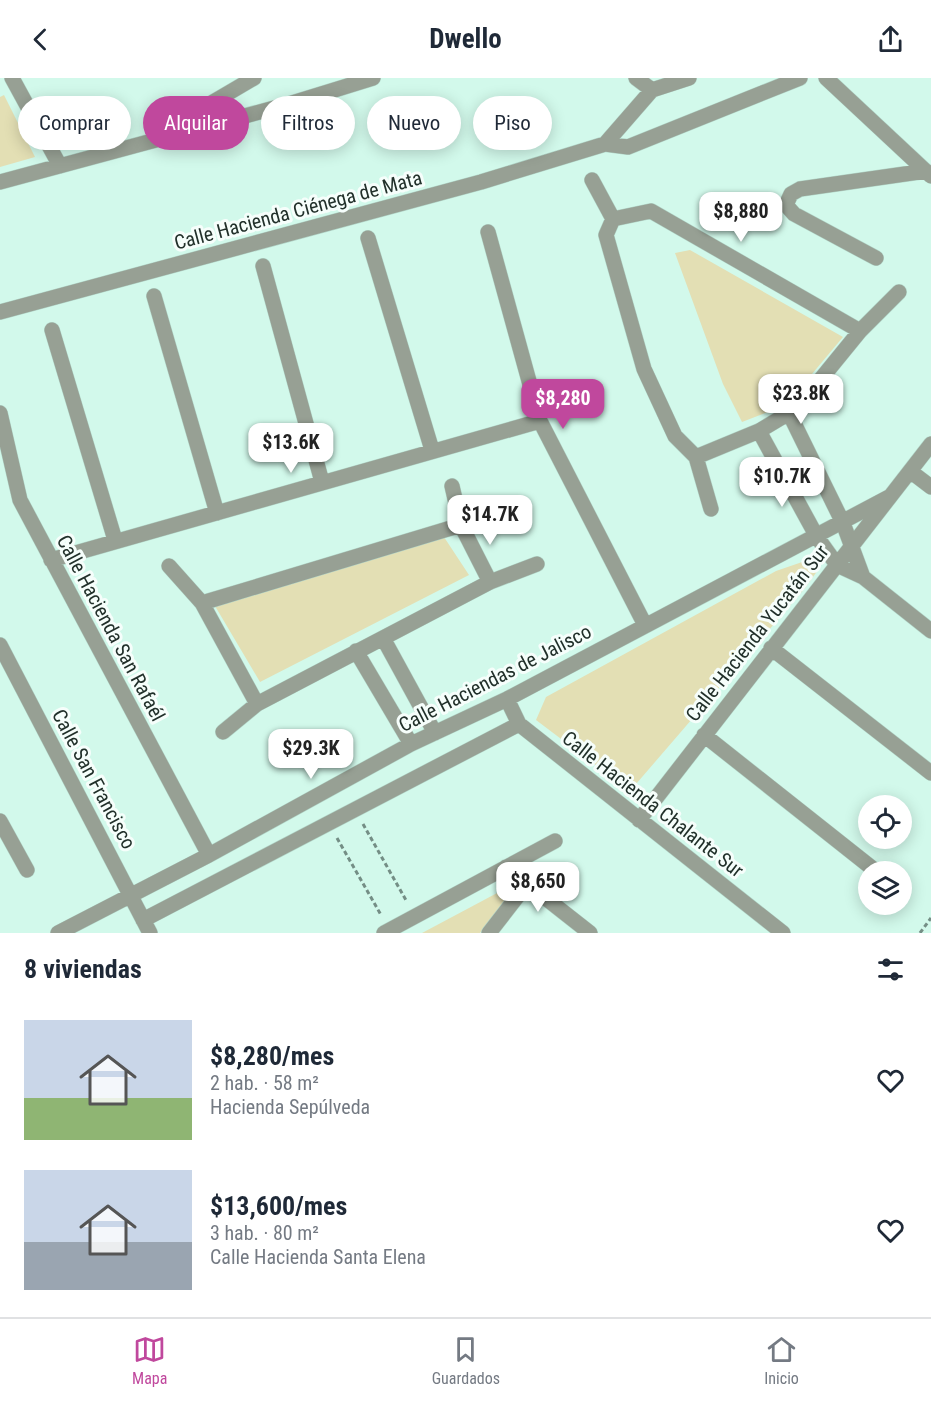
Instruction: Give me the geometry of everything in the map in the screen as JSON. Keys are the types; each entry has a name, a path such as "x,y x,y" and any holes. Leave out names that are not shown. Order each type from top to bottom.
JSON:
{"street":[{"path":"0,84 11,78 60,166"},
{"path":"139,145 254,78"},
{"path":"0,182 373,78"},
{"path":"636,78 652,90"},
{"path":"605,144 652,90 689,78"},
{"path":"605,144 628,147 800,78"},
{"path":"826,78 929,173"},
{"name":"Calle Hacienda Ciénega de Mata","path":"0,312 481,182 605,144"},
{"path":"876,258 794,214 786,205 791,195 800,189 929,173"},
{"path":"592,180 613,219"},
{"path":"711,509 696,457 675,436 644,369 606,235 613,219 640,211 651,211 860,331"},
{"path":"488,232 540,421 645,626"},
{"path":"368,238 432,450"},
{"path":"263,266 322,482"},
{"path":"696,457 759,431 789,413 807,396 860,331 899,292"},
{"path":"153,296 218,513"},
{"path":"52,330 115,540"},
{"name":"Calle Hacienda San Rafaél","path":"0,413 20,500 209,855"},
{"path":"789,413 843,522 862,577"},
{"path":"51,560 540,421"},
{"path":"759,431 817,537 837,565 862,577 931,631"},
{"name":"Calle Hacienda Yucatán Sur","path":"639,820 931,444"},
{"path":"910,471 931,487"},
{"path":"452,486 461,525 490,582"},
{"name":"Calle Haciendas de Jalisco","path":"58,933 209,855 411,744 507,699 889,497"},
{"path":"202,603 461,525"},
{"path":"222,732 256,704 490,582 537,564"},
{"path":"169,566 202,603 256,704"},
{"path":"383,638 435,734"},
{"name":"Calle San Francisco","path":"0,645 131,894 146,927"},
{"path":"771,648 931,773"},
{"path":"356,651 411,744"},
{"name":"Calle Hacienda Chalante Sur","path":"507,699 519,724 783,933"},
{"path":"146,927 328,823 519,724"},
{"path":"704,735 864,861"},
{"path":"1,823 27,870"},
{"path":"387,932 555,840"},
{"path":"506,867 590,933"},
{"path":"489,933 527,884"}],"path":[{"path":"354,809 415,916"},
{"path":"328,823 387,932"},
{"path":"920,933 931,918"}],"shaded area":[{"path":"4,95 18,123 18,150 32,150 35,157 0,167 0,97"},
{"path":"690,250 843,337 786,405 742,422 723,384 675,253"},
{"path":"444,537 469,575 260,682 215,606"},
{"path":"808,560 818,570 805,588 630,791 536,720 546,697 776,571"},
{"path":"499,892 509,897 480,933 422,933"}]}
